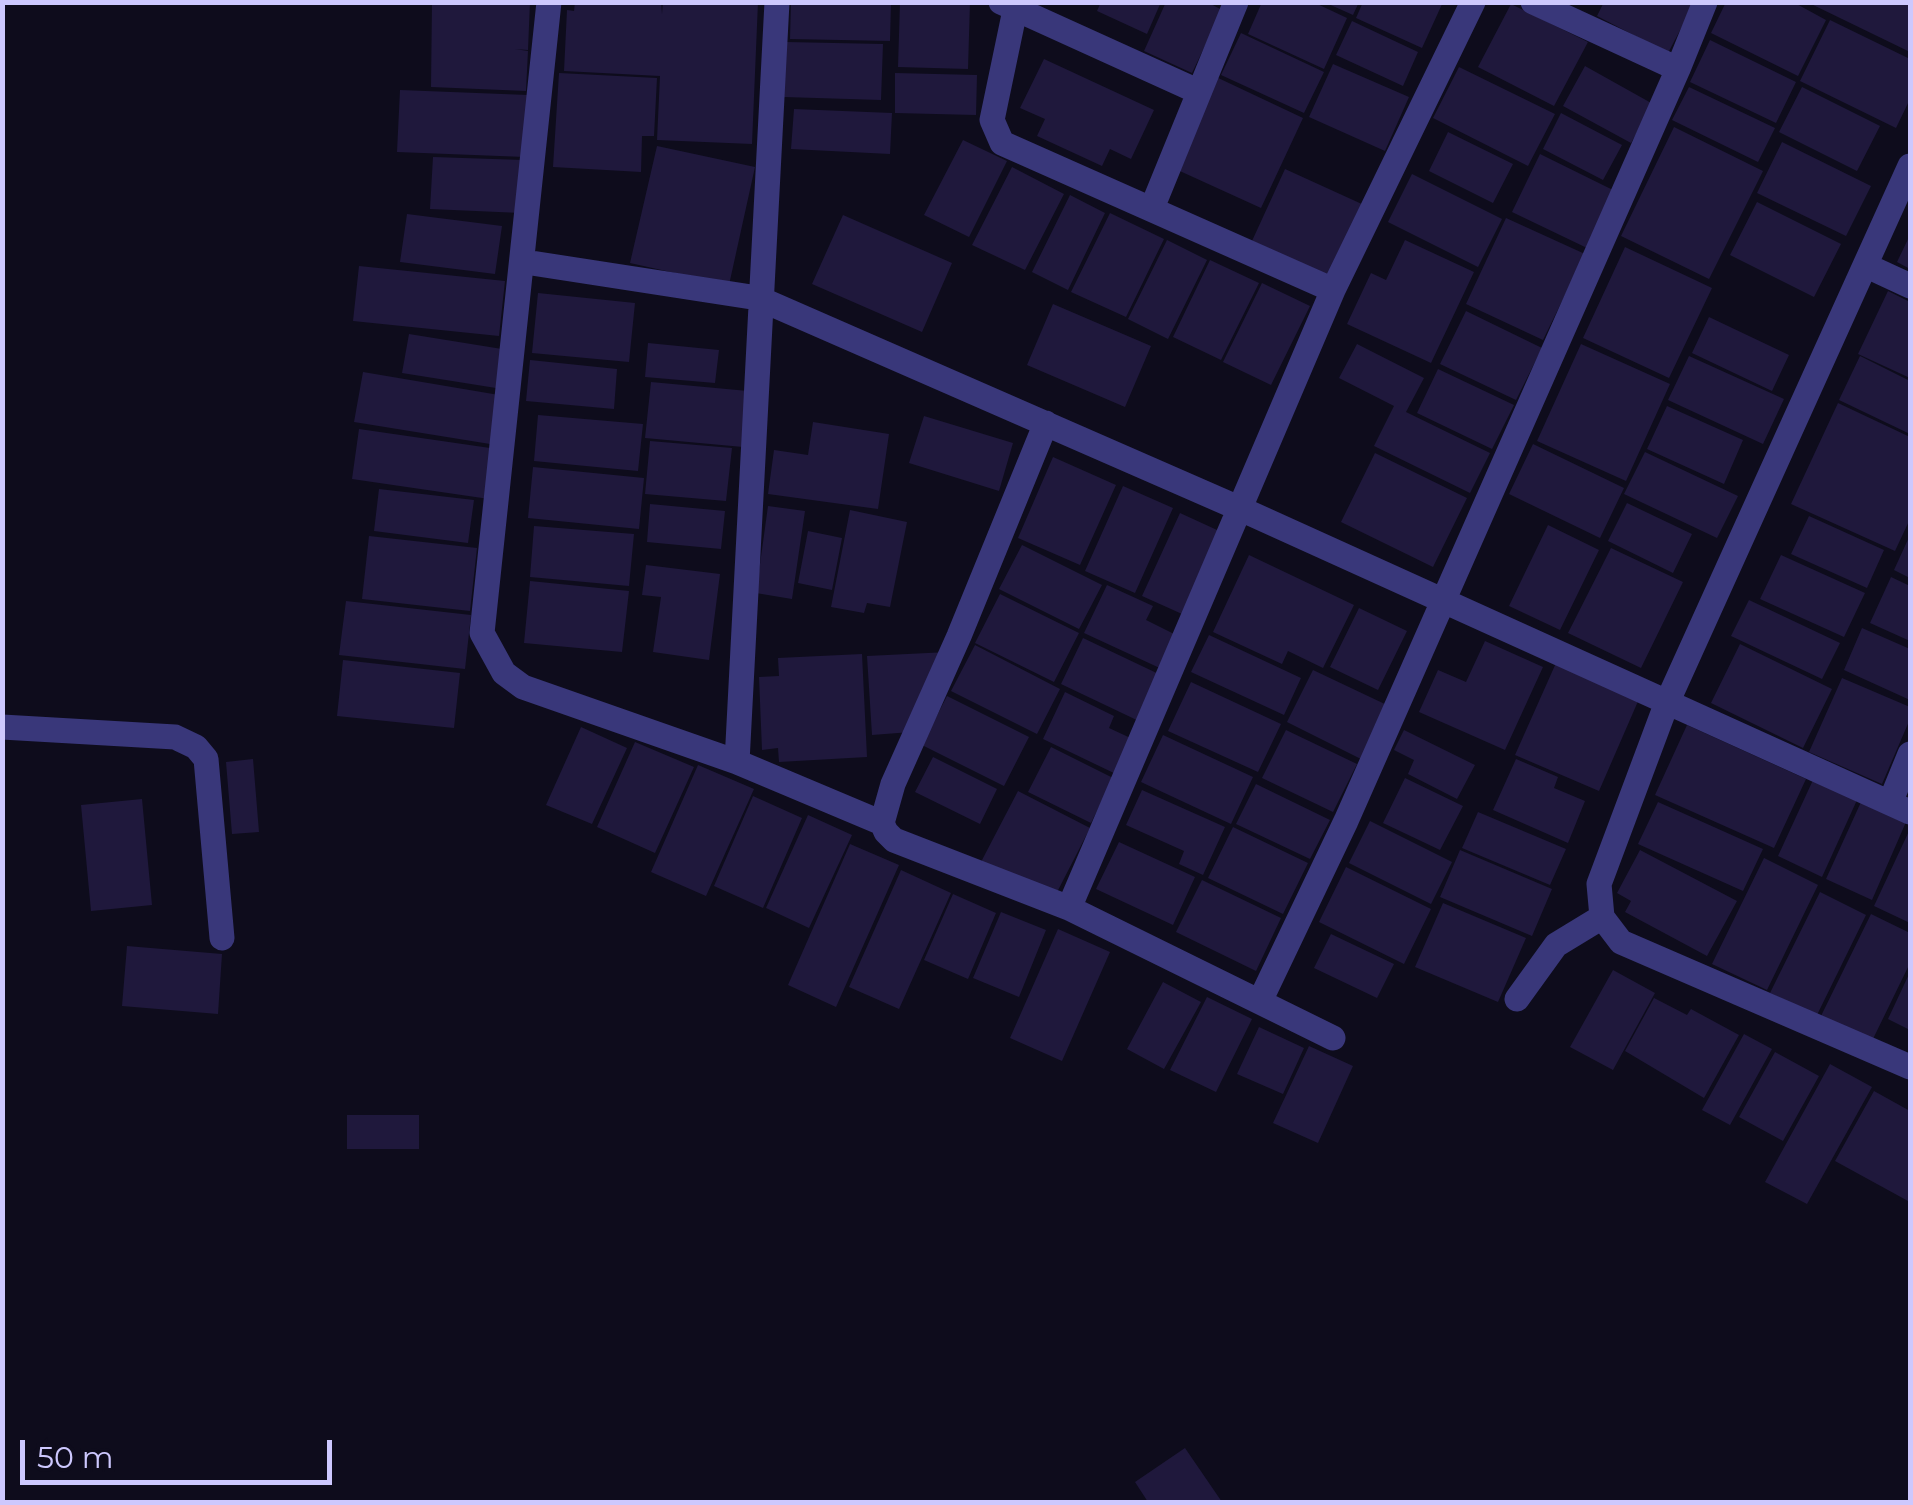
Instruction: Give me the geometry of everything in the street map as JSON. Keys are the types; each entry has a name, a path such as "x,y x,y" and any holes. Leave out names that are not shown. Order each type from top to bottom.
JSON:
{"street":[{"path":"549,2 482,633 504,672 523,687 737,762 882,822 894,840 1069,908 1262,999 1332,1038"},
{"path":"737,762 758,298 777,2"},
{"path":"1152,208 1236,2"},
{"path":"1069,908 1243,510 1334,290 1473,2"},
{"path":"1532,2 1678,69"},
{"path":"1262,999 1444,600 1705,2"},
{"path":"1197,91 1008,6 992,120 1002,143 1334,290"},
{"path":"1910,166 1666,705 1599,884 1602,917 1621,942 1910,1067"},
{"path":"524,262 758,298 1243,510 1666,705 1900,807 1910,754"},
{"path":"1867,266 1910,286"},
{"path":"882,822 892,784 960,636 1046,423"},
{"path":"2,727 174,737 196,747 206,759 222,938"},
{"path":"1518,1000 1556,945 1602,917"}],"building":[{"path":"432,2 530,2 528,50 515,49 528,51 526,91 431,87"},
{"path":"575,2 661,2 662,14 663,2 758,2 752,144 657,140 660,76 564,71 567,10 574,11"},
{"path":"791,2 891,2 890,41 790,39"},
{"path":"900,2 970,2 968,69 898,67"},
{"path":"1101,2 1161,2 1147,34 1097,11"},
{"path":"1166,2 1207,2 1222,10 1192,73 1144,51"},
{"path":"1262,2 1313,2 1347,18 1324,69 1248,34"},
{"path":"1324,2 1359,2 1353,15"},
{"path":"1363,2 1443,2 1422,48 1356,18"},
{"path":"1604,2 1695,2 1668,53 1597,16"},
{"path":"1726,2 1793,2 1826,20 1798,76 1711,33"},
{"path":"1807,2 1910,2 1910,52"},
{"path":"1511,4 1588,42 1554,106 1478,67"},
{"path":"1830,20 1910,59 1910,99 1896,128 1800,81"},
{"path":"1352,21 1418,52 1403,86 1336,55"},
{"path":"1241,33 1324,72 1304,113 1221,75"},
{"path":"1710,40 1796,82 1776,123 1690,82"},
{"path":"786,42 883,44 881,100 784,97"},
{"path":"1044,59 1154,110 1131,159 1110,149 1102,166 1037,136 1045,119 1020,108"},
{"path":"1333,64 1409,97 1385,151 1309,117"},
{"path":"1585,66 1653,104 1631,143 1563,106"},
{"path":"1459,67 1555,114 1528,166 1433,118"},
{"path":"559,73 657,78 654,136 642,136 641,172 553,167"},
{"path":"895,73 977,75 976,115 895,113"},
{"path":"1214,76 1303,118 1261,208 1171,167"},
{"path":"1689,87 1775,128 1758,162 1672,120"},
{"path":"1802,87 1880,126 1857,171 1779,132"},
{"path":"400,90 528,95 525,157 397,152"},
{"path":"794,109 892,113 890,154 791,149"},
{"path":"1561,113 1622,145 1603,180 1543,149"},
{"path":"1674,127 1763,171 1709,279 1621,236"},
{"path":"1448,132 1513,164 1493,203 1429,171"},
{"path":"963,140 1007,161 969,237 924,215"},
{"path":"1782,142 1871,186 1846,236 1757,193"},
{"path":"657,146 755,167 729,285 630,263"},
{"path":"1540,154 1615,191 1587,248 1512,212"},
{"path":"433,157 523,160 521,213 430,209"},
{"path":"1012,167 1064,194 1025,270 972,245"},
{"path":"1285,169 1364,205 1332,277 1252,241"},
{"path":"1412,174 1502,219 1478,267 1388,222"},
{"path":"1070,195 1105,213 1068,290 1032,272"},
{"path":"1757,202 1841,244 1814,297 1730,255"},
{"path":"1110,213 1164,239 1126,317 1071,292"},
{"path":"407,214 502,226 495,274 400,262"},
{"path":"843,215 952,263 922,332 812,284"},
{"path":"1506,218 1585,254 1543,340 1466,304"},
{"path":"1910,235 1910,269 1897,262"},
{"path":"1167,240 1207,260 1168,339 1128,319"},
{"path":"1405,240 1474,272 1431,363 1347,324 1371,273 1386,280"},
{"path":"1625,247 1712,288 1669,378 1583,338"},
{"path":"1210,260 1259,283 1221,360 1173,337"},
{"path":"359,266 505,281 499,336 353,321"},
{"path":"1262,283 1310,306 1271,385 1223,362"},
{"path":"1888,291 1910,302 1910,378 1858,354"},
{"path":"538,293 635,303 629,362 532,353"},
{"path":"1053,304 1151,346 1125,407 1027,365"},
{"path":"1466,311 1542,348 1516,400 1440,364"},
{"path":"1709,317 1789,355 1772,391 1692,353"},
{"path":"409,334 502,349 496,388 402,373"},
{"path":"648,343 719,350 715,383 645,377"},
{"path":"1357,344 1424,378 1406,412 1490,453 1470,493 1374,446 1394,406 1339,378"},
{"path":"1581,344 1670,384 1626,481 1537,441"},
{"path":"1689,356 1784,399 1763,444 1668,400"},
{"path":"1860,356 1910,381 1910,434 1839,400"},
{"path":"530,360 617,369 614,409 526,401"},
{"path":"1438,369 1514,405 1492,449 1417,413"},
{"path":"363,372 499,395 490,444 354,422"},
{"path":"651,382 748,391 743,447 645,438"},
{"path":"1838,403 1910,437 1910,519 1895,551 1791,504"},
{"path":"1667,406 1743,440 1724,484 1647,449"},
{"path":"538,415 643,424 638,471 534,461"},
{"path":"924,416 1013,443 999,491 909,463"},
{"path":"813,422 889,434 878,509 768,494 774,450 808,455"},
{"path":"359,429 497,449 489,499 352,479"},
{"path":"650,441 732,448 726,501 645,494"},
{"path":"1533,444 1624,488 1600,538 1509,494"},
{"path":"1645,452 1738,496 1717,538 1624,494"},
{"path":"1375,453 1467,498 1433,567 1341,522"},
{"path":"1053,457 1116,485 1080,565 1018,538"},
{"path":"533,467 644,478 639,529 528,518"},
{"path":"1123,486 1173,508 1135,593 1085,571"},
{"path":"379,489 474,500 468,543 374,531"},
{"path":"1627,503 1692,534 1673,573 1608,541"},
{"path":"650,504 725,511 721,549 647,542"},
{"path":"768,506 805,511 792,599 756,593"},
{"path":"850,510 907,522 890,607 867,603 864,613 831,607"},
{"path":"1180,513 1228,535 1191,618 1142,596"},
{"path":"1809,516 1884,550 1867,588 1791,554"},
{"path":"1548,525 1599,550 1560,630 1509,606"},
{"path":"534,526 634,534 629,586 530,577"},
{"path":"808,531 842,538 832,590 798,583"},
{"path":"1910,535 1910,578 1894,570"},
{"path":"369,536 477,548 470,611 362,599"},
{"path":"1022,545 1102,585 1079,629 999,589"},
{"path":"1611,548 1683,582 1641,668 1568,633"},
{"path":"1249,555 1354,605 1323,668 1288,651 1282,664 1213,632"},
{"path":"1781,555 1865,593 1844,637 1760,599"},
{"path":"646,565 720,574 709,660 653,652 661,597 642,595"},
{"path":"1891,577 1910,586 1910,641 1870,623"},
{"path":"530,581 629,591 622,652 524,643"},
{"path":"1107,585 1153,606 1146,620 1180,637 1164,670 1084,633"},
{"path":"1000,594 1079,633 1054,682 975,643"},
{"path":"1749,600 1840,643 1822,679 1731,636"},
{"path":"346,601 471,615 465,669 339,655"},
{"path":"1359,608 1407,631 1378,690 1330,667"},
{"path":"1862,628 1910,649 1910,700 1844,670"},
{"path":"1209,635 1301,678 1284,715 1191,672"},
{"path":"1083,638 1165,677 1143,723 1061,684"},
{"path":"1485,641 1543,667 1505,750 1419,712 1438,670 1466,682"},
{"path":"1740,644 1832,689 1803,748 1711,703"},
{"path":"975,645 1060,689 1037,734 951,691"},
{"path":"948,652 911,732 872,735 867,656"},
{"path":"862,654 867,757 779,762 778,748 762,750 759,677 779,676 778,658"},
{"path":"343,660 460,673 454,728 337,716"},
{"path":"1556,663 1639,699 1599,791 1515,755"},
{"path":"1313,670 1389,706 1363,760 1287,722"},
{"path":"1842,678 1910,707 1910,719 1882,784 1809,752"},
{"path":"1191,682 1281,724 1258,772 1168,731"},
{"path":"1065,692 1114,716 1109,728 1137,741 1120,776 1043,739"},
{"path":"947,696 1029,737 1004,786 922,745"},
{"path":"1687,725 1806,779 1774,848 1655,795"},
{"path":"581,727 627,748 592,824 546,805"},
{"path":"1286,730 1357,764 1333,812 1262,778"},
{"path":"1404,730 1475,765 1457,799 1408,774 1414,760 1394,750"},
{"path":"1163,735 1253,777 1231,824 1141,782"},
{"path":"635,742 694,767 655,853 597,827"},
{"path":"1051,747 1113,778 1091,823 1028,792"},
{"path":"933,757 997,789 980,824 915,792"},
{"path":"253,759 259,832 232,834 226,762"},
{"path":"1516,759 1558,777 1554,788 1585,801 1568,843 1493,810"},
{"path":"698,765 754,789 706,896 651,872"},
{"path":"1405,778 1463,806 1440,850 1383,823"},
{"path":"1813,780 1857,800 1822,877 1778,856"},
{"path":"1256,784 1330,820 1310,859 1236,824"},
{"path":"1142,790 1225,827 1203,875 1179,864 1184,851 1126,825"},
{"path":"1018,791 1090,828 1054,898 981,862"},
{"path":"753,796 802,818 763,908 714,886"},
{"path":"142,799 152,905 91,911 81,805"},
{"path":"1658,802 1763,849 1743,891 1638,844"},
{"path":"1861,802 1906,822 1872,900 1826,879"},
{"path":"1478,812 1566,849 1550,885 1462,848"},
{"path":"808,815 852,835 809,928 766,908"},
{"path":"1370,821 1452,862 1431,904 1349,863"},
{"path":"1233,827 1308,863 1283,914 1208,878"},
{"path":"1910,829 1910,923 1874,906"},
{"path":"1119,842 1195,877 1173,925 1096,889"},
{"path":"850,844 899,865 836,1007 788,985"},
{"path":"1460,850 1552,889 1532,936 1440,897"},
{"path":"1640,850 1737,901 1707,956 1625,912 1631,901 1617,893"},
{"path":"1764,858 1818,885 1767,990 1712,964"},
{"path":"1346,867 1431,909 1404,964 1319,922"},
{"path":"901,870 951,893 899,1009 849,987"},
{"path":"1202,880 1281,918 1256,971 1176,932"},
{"path":"1820,892 1866,915 1817,1015 1770,993"},
{"path":"953,894 996,913 968,979 924,960"},
{"path":"1443,903 1526,938 1498,1002 1415,967"},
{"path":"1001,912 1046,930 1019,997 973,978"},
{"path":"1871,914 1910,933 1910,963 1872,1041 1821,1016"},
{"path":"1058,929 1110,952 1062,1061 1010,1038"},
{"path":"1331,934 1394,964 1377,998 1314,968"},
{"path":"127,946 222,954 218,1014 122,1006"},
{"path":"1613,970 1655,993 1613,1070 1570,1047"},
{"path":"1910,972 1910,1030 1888,1019"},
{"path":"1163,982 1201,1002 1164,1069 1127,1049"},
{"path":"1207,997 1252,1019 1216,1092 1170,1070"},
{"path":"1654,998 1687,1015 1691,1009 1739,1035 1704,1098 1625,1051"},
{"path":"1259,1027 1304,1048 1283,1094 1237,1074"},
{"path":"1744,1034 1772,1049 1730,1125 1702,1110"},
{"path":"1309,1046 1353,1066 1318,1143 1273,1123"},
{"path":"1775,1052 1819,1076 1783,1141 1739,1117"},
{"path":"1830,1064 1872,1087 1807,1204 1765,1182"},
{"path":"1874,1091 1910,1111 1908,1201 1835,1161"},
{"path":"347,1115 419,1115 419,1149 347,1149"},
{"path":"1185,1448 1222,1502 1148,1502 1135,1482"}]}
